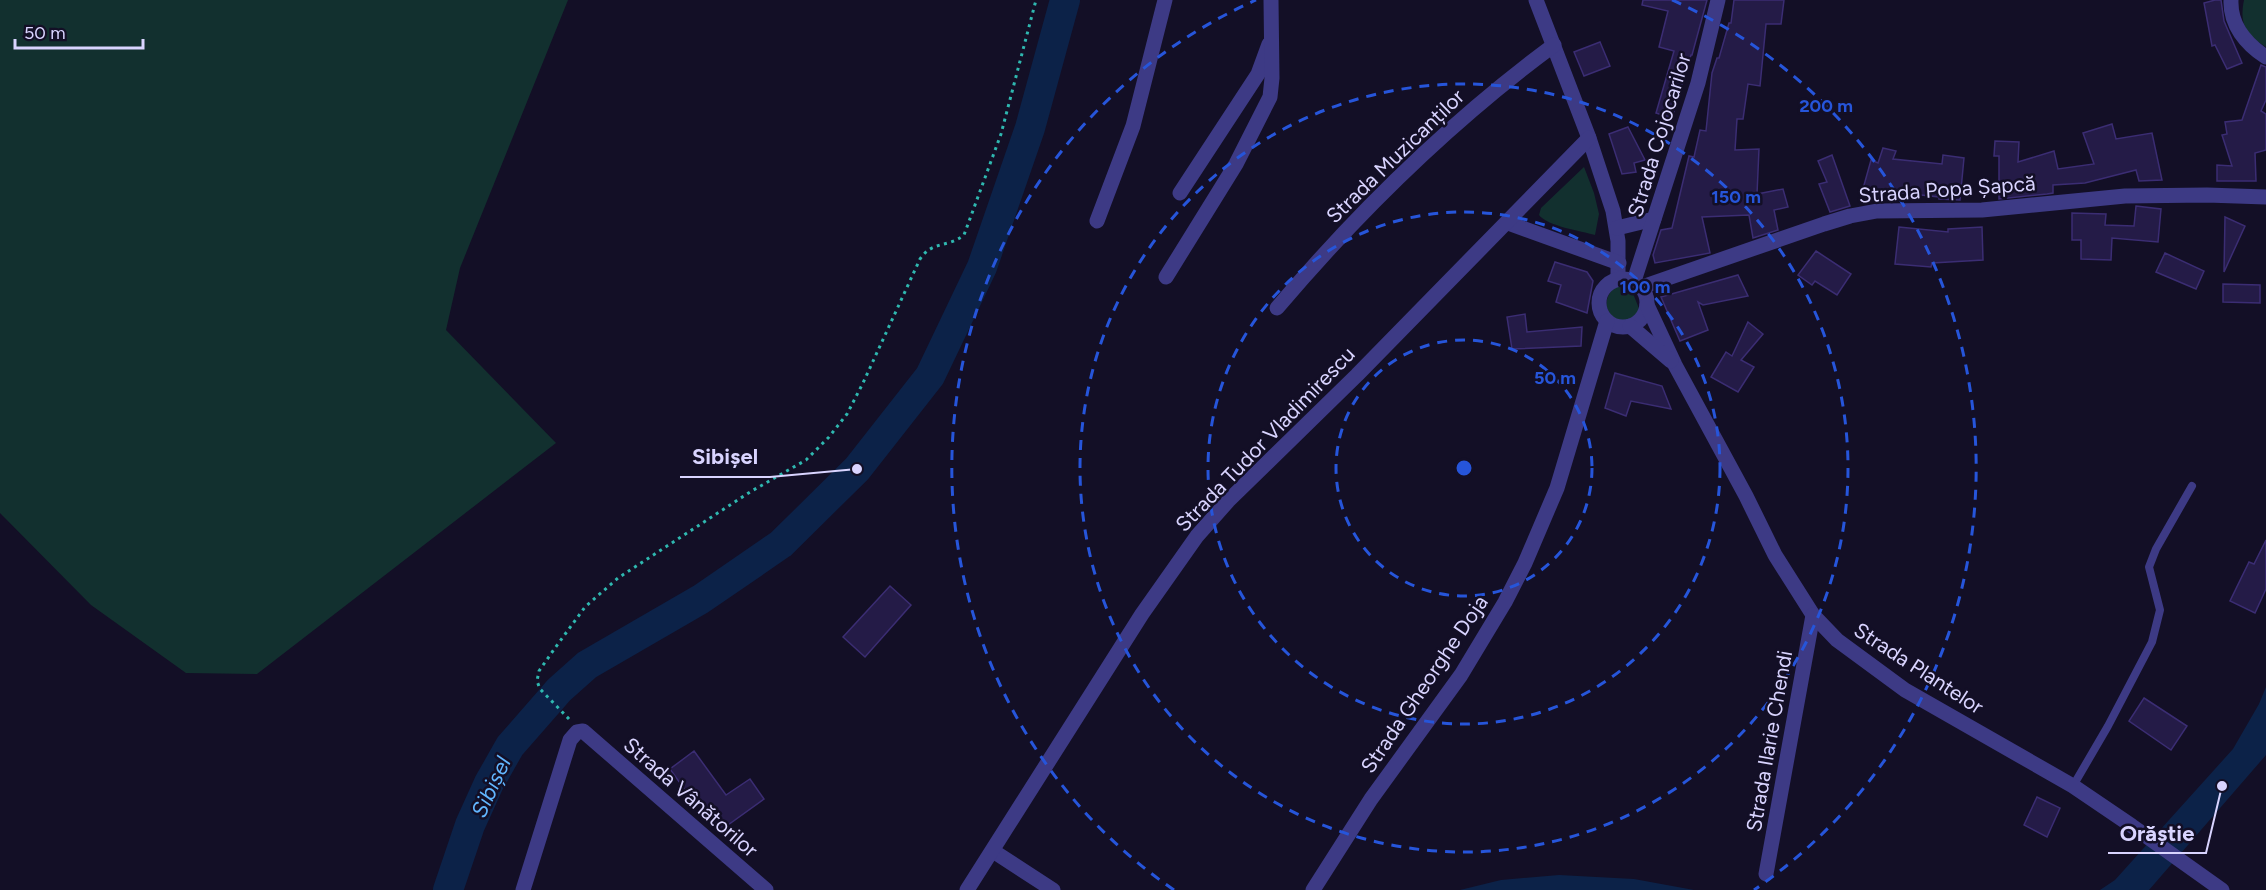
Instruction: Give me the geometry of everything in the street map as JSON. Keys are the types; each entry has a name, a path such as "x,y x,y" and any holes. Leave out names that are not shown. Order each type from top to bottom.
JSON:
{"street":[{"path":"1097,221 1133,126 1165,0"},
{"path":"1166,277 1218,194 1260,120 1270,97 1272,0"},
{"path":"1536,0 1589,138 1617,228 1618,279"},
{"name":"Strada Cojocarilor","path":"1638,284 1654,219 1698,83 1718,0"},
{"path":"2230,0 2232,17 2239,31 2247,42 2266,57"},
{"path":"1180,193 1258,74 1271,37"},
{"name":"Strada Muzicanților","path":"1277,308 1328,250 1418,158 1501,85 1554,45"},
{"name":"Strada Tudor Vladimirescu","path":"967,890 1142,614 1197,536 1228,501 1357,375 1589,138"},
{"name":"Strada Popa Șapcă","path":"1638,284 1833,221 1877,211 1982,210 2125,196 2266,197"},
{"path":"1617,228 1654,219"},
{"path":"1508,223 1619,263"},
{"path":"1618,279 1638,284 1647,298 1642,318 1630,326 1614,326 1607,321 1599,308 1600,293 1604,286 1618,279"},
{"name":"Strada Plantelor","path":"1647,305 1675,364 1775,555 1813,615 1837,640 1905,690 2073,786 2188,865 2220,890"},
{"name":"Strada Gheorghe Doja","path":"1313,890 1371,799 1467,666 1505,602 1525,563 1557,488 1607,321"},
{"name":"Strada Plantelor","path":"1630,326 1675,364"},
{"name":"Strada Ilarie Chendi","path":"1766,874 1813,615"},
{"name":"Strada Vânătorilor","path":"524,890 570,740 577,732 583,731 766,890"},
{"path":"993,851 1053,890"}],"lane":[{"path":"2073,786 2108,726 2152,642 2160,610 2149,567 2156,549 2192,486"}],"path":[{"path":"571,722 540,689 537,681 539,671 585,607 618,578 750,492 806,460 829,437 847,414 920,259 927,249 956,242 964,235 1001,134 1035,0"}],"green space":[{"path":"0,0 568,0 460,268 446,330 556,443 257,674 186,673 91,605 0,513"},
{"path":"2244,0 2266,0 2266,47 2253,38 2243,22"},
{"path":"1584,167 1599,214 1595,235 1557,225 1539,215 1541,208"},
{"path":"1619,285 1630,286 1640,311 1625,321 1613,317 1606,306 1613,289"}],"water":[{"path":"2266,687 2266,755 2149,890 2100,890 2115,880 2233,749 2259,704"},
{"path":"1559,875 1634,879 1694,890 1460,890 1501,880"}],"building":[{"path":"1643,0 1707,0 1672,118 1656,113 1674,51 1659,47 1668,11 1642,5"},
{"path":"1734,0 1784,0 1781,24 1766,24 1760,86 1748,84 1743,119 1737,119 1735,150 1759,149 1757,194 1783,189 1788,207 1774,210 1778,230 1753,238 1749,215 1702,217 1710,253 1655,263 1653,255 1661,230 1672,228 1689,156 1694,157 1700,130 1706,131 1712,73 1729,23 1731,23"},
{"path":"2221,0 2224,21 2242,63 2227,69 2215,45 2212,46 2204,3"},
{"path":"1600,42 1610,66 1584,76 1574,52"},
{"path":"2261,65 2266,67 2266,100 2261,111 2266,114 2266,150 2255,153 2256,181 2217,181 2217,165 2232,166 2222,135 2227,134 2225,122 2242,120"},
{"path":"2112,124 2116,139 2152,133 2162,180 2139,181 2136,170 2085,183 2053,185 2053,193 1999,199 1999,156 1994,156 1995,141 2019,142 2018,162 2054,151 2058,169 2094,164 2083,133"},
{"path":"1628,127 1645,160 1634,163 1636,172 1622,174 1609,134"},
{"path":"1883,148 1896,151 1893,159 1942,164 1943,155 1964,158 1960,200 1885,191 1882,201 1861,196 1871,160 1878,163"},
{"path":"1832,155 1850,206 1830,212 1819,184 1827,182 1818,161"},
{"path":"2136,206 2161,209 2158,242 2112,238 2111,260 2081,259 2081,240 2072,240 2072,213 2106,214 2105,225 2134,226"},
{"path":"2225,217 2245,226 2224,272"},
{"path":"1899,227 1948,232 1948,229 1982,227 1983,260 1932,263 1931,267 1895,264"},
{"path":"1816,251 1851,274 1837,295 1815,281 1812,285 1798,275"},
{"path":"2165,253 2204,271 2196,289 2156,272"},
{"path":"1555,262 1587,272 1593,281 1587,313 1556,302 1561,285 1548,281"},
{"path":"1738,275 1748,296 1703,305 1698,302 1708,330 1680,341 1661,297"},
{"path":"2223,284 2260,285 2260,303 2223,302"},
{"path":"1525,314 1527,332 1582,327 1581,346 1512,349 1507,317"},
{"path":"1748,322 1763,334 1741,360 1754,367 1738,392 1711,377 1726,352 1732,356"},
{"path":"1615,373 1662,386 1671,409 1631,401 1626,416 1605,408"},
{"path":"2266,540 2266,589 2255,613 2230,601 2249,562 2254,564"},
{"path":"890,586 911,605 865,657 843,637"},
{"path":"2144,698 2187,726 2171,750 2129,721"},
{"path":"694,751 726,795 750,779 764,799 721,830 697,797 692,800 670,769"},
{"path":"2037,797 2060,808 2047,837 2024,825"}],"waterway":[{"name":"Sibișel","path":"448,890 470,825 489,783 510,746 559,690 587,665 701,599 781,544 857,469 930,376 982,267 1030,128 1065,0"}],"place":[{"name":"Sibișel","path":"857,469"},
{"name":"Orăștie","path":"2222,786"}]}
